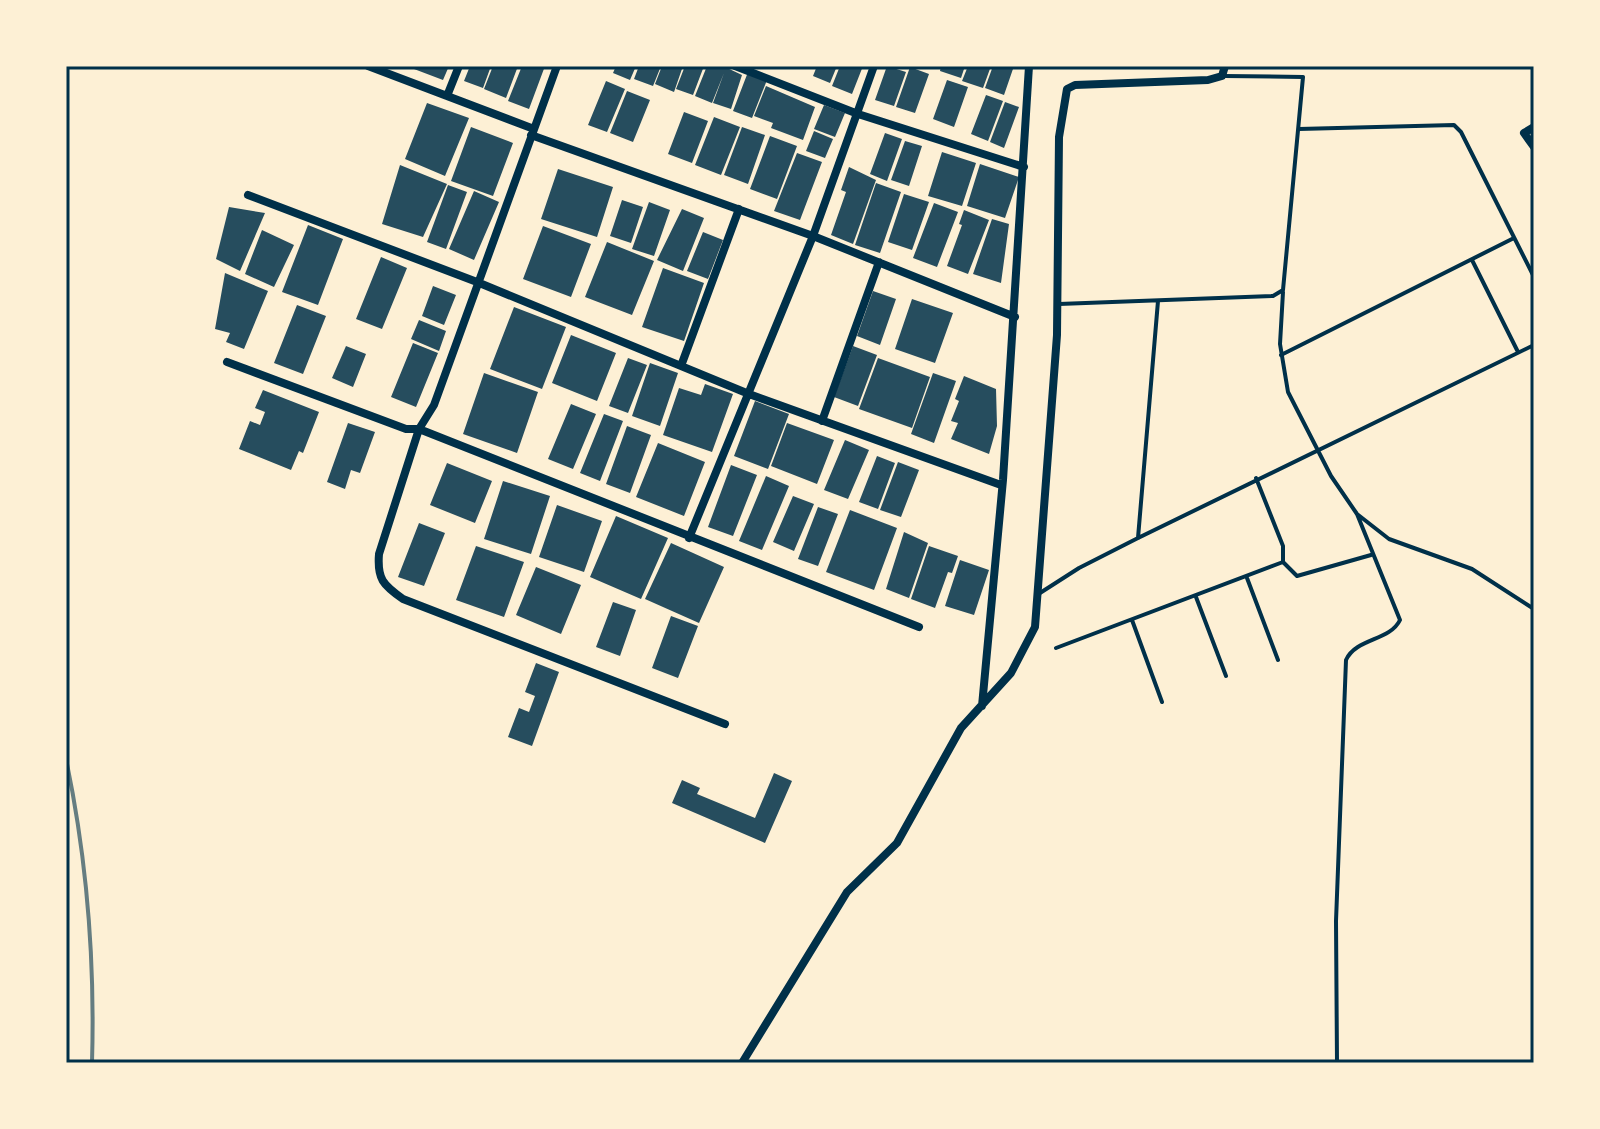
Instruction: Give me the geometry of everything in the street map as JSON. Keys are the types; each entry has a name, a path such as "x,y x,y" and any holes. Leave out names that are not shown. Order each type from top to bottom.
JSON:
{"street":[{"path":"368,66 532,132 813,236 1015,317"},
{"path":"447,96 459,66"},
{"path":"557,66 434,405 419,429 379,554 378,574 383,586 403,599 725,724"},
{"path":"735,66 858,114 1024,167"},
{"path":"689,538 813,236 874,66"},
{"path":"982,706 1015,317 1029,66"},
{"path":"742,1063 847,892 897,843 961,728 1000,689 1023,655 1035,627 1040,593 1057,304 1059,137 1067,89 1075,85 1208,80 1222,76 1225,66"},
{"path":"1534,127 1524,133 1534,147"},
{"path":"248,195 477,282 749,394 1001,485"},
{"path":"681,366 739,209"},
{"path":"822,421 879,262"},
{"path":"227,362 406,429 419,429 919,627"}],"lane":[{"path":"1222,76 1302,77 1283,290 1281,355 1288,392 1331,476 1357,514 1371,555 1400,620 1395,628 1355,649 1346,660 1336,921 1337,1063"},
{"path":"1299,129 1454,125 1461,132 1534,277"},
{"path":"1281,355 1514,238"},
{"path":"1472,260 1518,352"},
{"path":"1057,304 1273,296 1283,290"},
{"path":"1138,538 1158,301"},
{"path":"1040,593 1079,568 1256,478 1534,345"},
{"path":"1256,478 1283,546 1283,562 1297,576 1371,555"},
{"path":"1357,514 1389,539 1472,569 1534,609"},
{"path":"1056,648 1283,562"},
{"path":"1247,578 1278,660"},
{"path":"1196,597 1226,676"},
{"path":"1132,620 1162,702"}],"building":[{"path":"416,66 449,66 443,80 414,69"},
{"path":"470,66 491,66 483,88 464,81"},
{"path":"493,66 518,66 506,98 484,89"},
{"path":"522,66 545,66 529,109 508,101"},
{"path":"616,66 636,66 630,80 613,73"},
{"path":"639,66 661,66 653,86 634,79"},
{"path":"662,66 683,66 674,92 655,84"},
{"path":"685,66 704,66 693,95 676,89"},
{"path":"707,66 723,66 742,75 731,109 713,103 724,73 712,103 695,96"},
{"path":"817,66 837,66 830,83 813,76"},
{"path":"840,66 863,66 852,94 832,86"},
{"path":"887,66 906,72 894,106 875,100"},
{"path":"941,66 965,66 961,78 940,71"},
{"path":"968,66 991,66 983,88 962,81"},
{"path":"993,66 1014,66 1004,95 985,88"},
{"path":"910,67 929,74 915,113 896,107"},
{"path":"748,72 767,80 752,118 733,111"},
{"path":"947,80 968,87 954,127 933,119"},
{"path":"606,81 625,89 607,132 588,125"},
{"path":"766,86 815,107 803,140 771,128 773,123 754,116"},
{"path":"627,91 650,100 633,142 610,133"},
{"path":"986,95 1003,101 988,141 971,134"},
{"path":"1005,102 1019,107 1004,148 990,142"},
{"path":"427,103 469,118 445,176 405,159"},
{"path":"824,105 845,113 835,137 814,129"},
{"path":"684,112 708,121 692,163 668,154"},
{"path":"714,117 740,127 721,175 695,165"},
{"path":"471,127 513,143 493,196 451,181"},
{"path":"742,127 765,135 748,184 724,175"},
{"path":"814,131 833,139 825,158 806,151"},
{"path":"885,133 902,139 887,181 870,174"},
{"path":"770,136 797,146 777,199 750,189"},
{"path":"905,141 922,146 909,186 891,180"},
{"path":"942,152 976,163 962,206 928,196"},
{"path":"797,153 822,162 800,220 774,211"},
{"path":"980,164 1019,177 1005,218 967,206"},
{"path":"400,165 447,184 423,237 382,224"},
{"path":"849,167 876,180 853,244 831,235 846,192 841,190"},
{"path":"558,169 613,187 597,237 541,219"},
{"path":"876,183 901,192 880,253 855,245"},
{"path":"448,185 467,192 446,249 427,242"},
{"path":"474,191 499,202 474,260 449,249"},
{"path":"904,194 929,202 912,250 888,242"},
{"path":"622,200 643,207 631,243 610,236"},
{"path":"649,202 670,210 654,256 632,249"},
{"path":"934,203 958,212 937,267 913,258"},
{"path":"229,207 265,213 240,271 216,259"},
{"path":"682,209 704,218 683,271 657,260"},
{"path":"964,210 989,220 968,274 947,266 962,225 959,224"},
{"path":"992,219 1009,224 1001,283 973,274"},
{"path":"308,225 343,239 318,305 282,292"},
{"path":"543,226 591,244 571,297 523,279"},
{"path":"262,230 294,245 274,287 245,274"},
{"path":"703,232 723,240 708,279 687,271"},
{"path":"607,242 654,261 632,315 585,297"},
{"path":"381,257 407,268 382,329 356,319"},
{"path":"663,268 704,283 684,341 642,327"},
{"path":"225,273 268,291 244,349 226,342 230,333 215,329"},
{"path":"433,286 456,295 444,325 422,316"},
{"path":"873,291 896,299 880,345 857,336"},
{"path":"912,299 953,313 935,363 895,349"},
{"path":"297,305 326,316 303,374 274,363"},
{"path":"514,307 566,327 542,389 490,369"},
{"path":"419,320 446,331 439,351 411,339"},
{"path":"571,335 616,353 597,401 552,383"},
{"path":"413,343 438,353 416,407 391,397"},
{"path":"346,346 366,354 353,387 332,378"},
{"path":"853,346 877,355 858,406 834,397"},
{"path":"628,358 647,365 628,413 609,406"},
{"path":"878,358 930,377 912,428 859,409"},
{"path":"650,363 678,373 660,426 632,416"},
{"path":"484,373 538,392 517,453 463,434"},
{"path":"933,373 956,381 934,443 911,434"},
{"path":"964,376 996,389 997,426 989,454 951,439 958,423 951,421 959,401 955,399"},
{"path":"705,384 733,394 712,452 663,435 679,388 701,395"},
{"path":"263,390 319,412 303,453 299,451 291,470 239,449 250,421 260,425 265,412 255,408"},
{"path":"755,401 789,414 768,469 734,456"},
{"path":"571,404 596,414 573,469 548,459"},
{"path":"604,414 623,421 600,481 580,473"},
{"path":"348,423 375,432 360,473 351,470 345,489 327,482"},
{"path":"787,423 834,440 817,484 771,466"},
{"path":"627,426 651,435 630,493 606,484"},
{"path":"845,440 869,450 848,499 824,490"},
{"path":"658,443 705,462 684,516 636,497"},
{"path":"877,456 895,463 878,509 859,502"},
{"path":"898,462 919,470 901,517 880,510"},
{"path":"447,463 492,481 475,523 430,505"},
{"path":"731,465 757,475 733,536 708,527"},
{"path":"766,476 789,486 762,550 739,541"},
{"path":"503,481 550,496 531,554 484,539"},
{"path":"793,496 814,504 794,551 773,542"},
{"path":"557,505 602,521 584,572 539,557"},
{"path":"818,507 838,514 818,566 798,559"},
{"path":"850,510 897,528 874,590 826,572"},
{"path":"616,516 668,538 641,599 590,577"},
{"path":"419,523 445,533 424,586 398,577"},
{"path":"904,532 928,543 909,598 886,589"},
{"path":"671,543 724,567 699,623 645,599"},
{"path":"476,546 524,562 504,617 456,600"},
{"path":"929,546 958,556 952,573 948,572 935,608 911,599"},
{"path":"960,560 989,570 974,615 945,606"},
{"path":"536,567 581,585 561,634 516,615"},
{"path":"613,602 636,610 620,656 596,647"},
{"path":"671,616 698,626 678,678 652,668"},
{"path":"536,663 559,672 532,746 508,737 519,708 529,712 535,696 525,692"},
{"path":"774,773 792,781 765,843 672,803 682,780 700,788 697,794 755,818"}],"railway":[{"path":"66,759 88,910 92,1063"}]}
